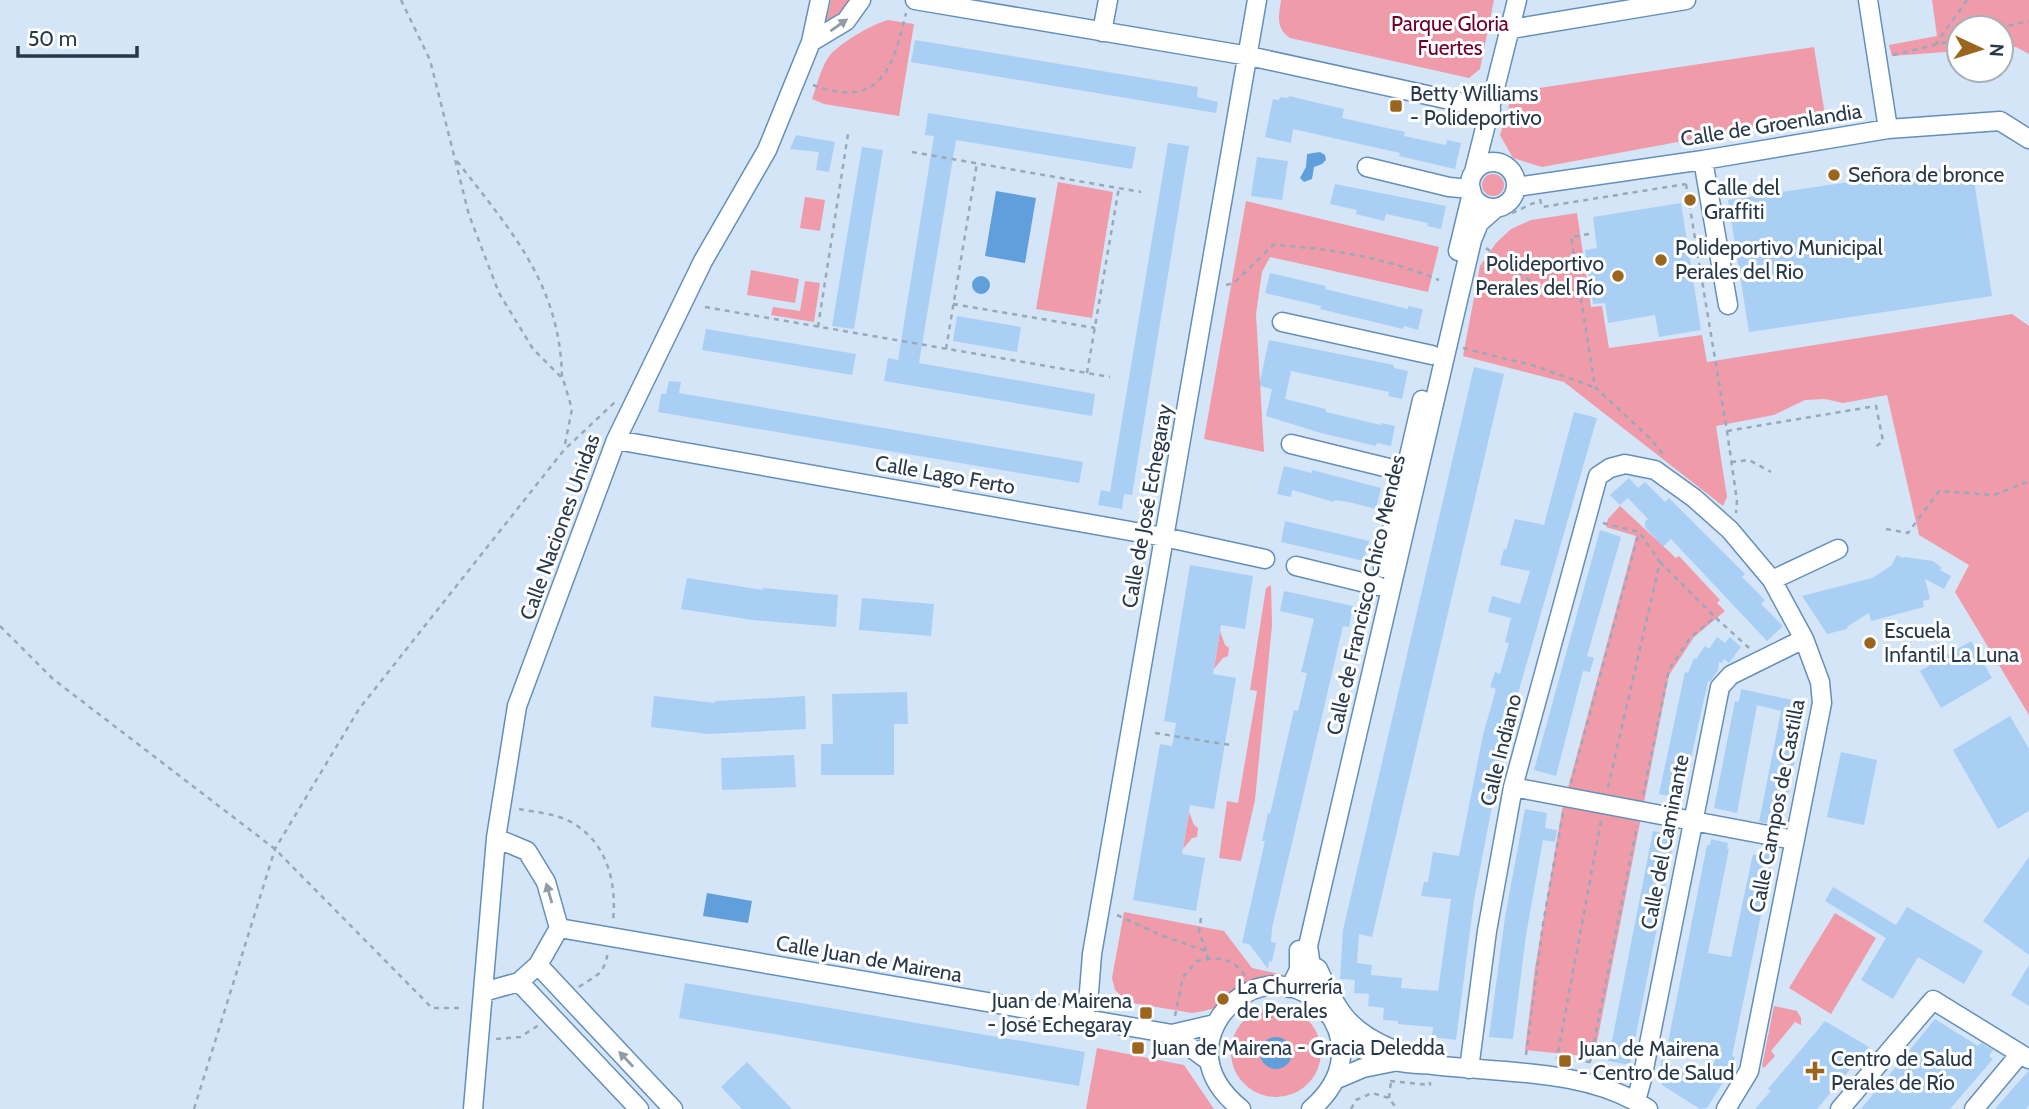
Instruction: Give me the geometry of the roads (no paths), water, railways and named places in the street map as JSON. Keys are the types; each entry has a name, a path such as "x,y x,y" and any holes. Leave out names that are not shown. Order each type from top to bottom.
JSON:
{"street":[{"name":"Calle Naciones Unidas","path":"473,1109 496,838 517,706 615,440 703,261 767,150 811,43 820,0"},
{"path":"811,43 846,21 861,0"},
{"path":"1102,32 1108,0"},
{"name":"Calle de José Echegaray","path":"1083,1020 1089,992 1092,954 1257,0"},
{"name":"Calle de Francisco Chico Mendes","path":"1290,988 1299,970 1303,918 1378,586 1517,0"},
{"path":"1511,29 1686,0"},
{"path":"1868,0 1888,129"},
{"path":"911,5 966,4 1102,32 1249,56 1491,109"},
{"name":"Calle de Francisco Chico Mendes","path":"1491,109 1491,143 1509,169"},
{"name":"Calle de Groenlandia","path":"1516,187 1703,160 1888,129 2000,121 2029,139"},
{"path":"1703,160 1728,305"},
{"path":"1498,162 1509,169 1516,180 1510,201 1496,208 1481,205 1472,185 1479,167 1498,162"},
{"path":"1367,167 1449,187 1472,185"},
{"name":"Calle de Francisco Chico Mendes","path":"1317,1001 1308,946 1472,240 1479,223 1496,208"},
{"path":"1282,322 1432,355"},
{"name":"Calle Lago Ferto","path":"615,440 1164,537 1265,559"},
{"path":"1291,444 1405,472"},
{"name":"Calle Indiano","path":"1469,1069 1488,931 1513,787 1598,477 1610,468 1625,464"},
{"name":"Calle Campos de Castilla","path":"1625,464 1655,470 1694,498 1730,530 1772,580 1804,639 1820,682 1822,703 1749,1071 1726,1109"},
{"path":"1772,580 1838,549"},
{"path":"1296,566 1378,586"},
{"name":"Calle del Caminante","path":"1631,1103 1642,1079 1720,687 1731,675 1804,639"},
{"path":"1513,787 1794,840"},
{"path":"482,1000 519,982 538,965 559,928 546,882 527,851 496,838"},
{"name":"Calle Juan de Mairena","path":"559,928 1172,1034 1215,1024"},
{"path":"538,965 673,1109"},
{"path":"1310,965 1318,969 1338,1010 1352,1026 1371,1040 1433,1065"},
{"path":"519,982 639,1109"},
{"path":"1241,1109 1226,1097 1215,1080 1209,1061 1215,1024 1227,1007 1242,995 1261,987 1282,986 1302,991 1317,1001 1335,1021 1341,1039 1342,1062 1337,1079 1326,1097 1311,1109"},
{"path":"1840,1109 1933,1000 2025,1057 1974,1109"},
{"name":"Calle Juan de Mairena","path":"1172,1034 1209,1061"},
{"path":"1341,1039 1363,1050 1397,1061 1562,1078 1598,1085 1631,1103"},
{"path":"1337,1079 1363,1068 1397,1061"}],"water":[{"path":"1320,152 1325,155 1326,160 1314,167 1312,179 1304,182 1300,178 1306,167 1307,154"},
{"path":"996,191 1036,198 1025,263 985,256"},
{"path":"981,276 987,279 990,285 987,291 981,294 975,291 972,285 975,279"},
{"path":"707,893 752,901 748,923 703,916"},
{"path":"1276,1037 1287,1042 1292,1053 1287,1064 1276,1069 1265,1064 1260,1053 1265,1042"}],"place":[{"name":"Betty Williams - Polideportivo","path":"1396,106"},
{"name":"Señora de bronce","path":"1834,175"},
{"name":"Calle del Graffiti","path":"1690,200"},
{"name":"Polideportivo Municipal Perales del Rio","path":"1661,260"},
{"name":"Polideportivo Perales del Río","path":"1618,276"},
{"name":"Escuela Infantil La Luna","path":"1870,643"},
{"name":"La Churrería de Perales","path":"1223,999"},
{"name":"Juan de Mairena - José Echegaray","path":"1146,1013"},
{"name":"Juan de Mairena - Gracia Deledda","path":"1138,1048"},
{"name":"Juan de Mairena - Centro de Salud","path":"1565,1061"},
{"name":"Centro de Salud Perales de Río","path":"1815,1071"}],"park label":[{"name":"Parque Gloria Fuertes","path":"1450,36"}]}
